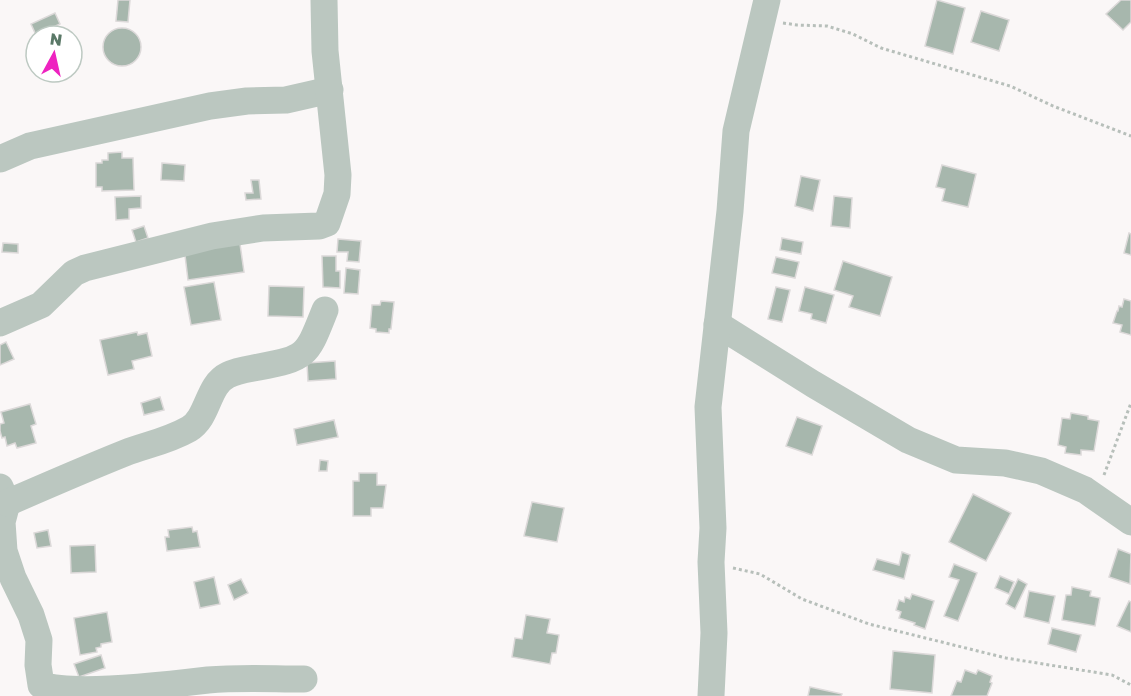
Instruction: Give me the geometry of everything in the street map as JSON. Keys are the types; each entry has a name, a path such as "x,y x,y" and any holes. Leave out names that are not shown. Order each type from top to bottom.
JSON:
{"street":[{"path":"0,323 41,305 74,273 85,268 212,236 263,228 319,226 327,223 337,194 338,175 325,51 324,0"},
{"path":"711,696 714,633 711,562 712,472 708,407 730,211 736,130 765,10"},
{"path":"0,159 30,146 210,106 247,101 286,100 330,90"},
{"path":"304,679 206,680 118,695 51,692 42,685 38,665 39,640 4,551 3,495 169,439 192,427 203,412 216,384 227,375 290,361 302,354 312,342 325,310"},
{"path":"717,324 908,440 956,460 1005,463 1041,471 1096,496 1131,522"}],"path":[{"path":"765,10 797,26 827,26 881,48 1010,86 1053,106 1131,136"},
{"path":"1096,496 1131,403"},
{"path":"711,562 760,574 802,599 869,624 1006,658 1112,675 1131,685"}],"building":[{"path":"118,0 130,0 128,22 116,21"},
{"path":"937,0 965,8 953,54 925,46"},
{"path":"1121,0 1131,0 1131,22 1123,30 1106,14"},
{"path":"981,11 1009,20 999,51 971,42"},
{"path":"55,13 60,24 31,24"},
{"path":"122,28 136,33 141,47 136,61 122,66 108,61 103,47 108,33"},
{"path":"122,152 122,158 133,158 134,190 102,191 102,187 96,187 96,163 108,160 108,153"},
{"path":"162,163 185,165 184,181 161,180"},
{"path":"942,165 976,174 968,207 942,201 945,189 936,187"},
{"path":"801,176 820,180 813,211 795,206"},
{"path":"251,180 259,180 261,199 246,200 245,193 253,193"},
{"path":"141,196 141,208 129,209 129,219 116,220 115,197"},
{"path":"834,196 852,198 850,228 831,226"},
{"path":"144,226 148,238 136,242 132,230"},
{"path":"1129,233 1131,234 1131,255 1124,253"},
{"path":"782,238 803,242 801,254 780,250"},
{"path":"338,239 361,241 359,262 347,261 348,252 337,252"},
{"path":"3,243 18,244 18,253 2,252"},
{"path":"240,244 244,272 188,280 184,247"},
{"path":"322,256 336,256 336,271 340,271 340,288 323,287"},
{"path":"776,257 799,262 795,278 772,273"},
{"path":"843,261 892,277 880,316 849,307 853,296 834,290"},
{"path":"346,268 360,270 358,294 344,293"},
{"path":"214,282 221,320 191,325 184,287"},
{"path":"269,286 304,287 303,317 268,316"},
{"path":"776,287 790,290 782,322 768,319"},
{"path":"805,287 834,295 826,323 811,319 812,314 799,311"},
{"path":"1124,299 1131,301 1131,335 1120,332 1122,325 1113,323"},
{"path":"381,301 394,302 389,333 376,332 376,329 370,328 372,305 380,305"},
{"path":"137,332 138,335 147,333 152,356 132,361 134,369 108,375 100,340"},
{"path":"6,342 14,359 0,365 0,345"},
{"path":"335,361 336,379 308,381 307,363"},
{"path":"160,397 164,410 144,415 141,403"},
{"path":"30,404 36,424 31,426 36,443 17,448 15,443 7,446 5,437 2,438 0,431 0,424 4,423 1,412"},
{"path":"1071,413 1099,421 1094,451 1081,450 1081,455 1065,453 1066,447 1058,445 1062,418 1070,419"},
{"path":"797,417 822,426 812,455 786,446"},
{"path":"334,420 338,437 297,445 294,429"},
{"path":"320,460 328,461 327,471 319,471"},
{"path":"359,473 377,473 377,485 386,485 383,508 371,508 371,516 353,516 353,481 359,481"},
{"path":"973,494 1011,513 986,561 949,542"},
{"path":"532,502 564,508 557,542 524,536"},
{"path":"192,527 193,532 197,531 200,547 167,551 165,537 169,537 168,530"},
{"path":"48,530 51,546 37,548 34,533"},
{"path":"95,545 96,572 71,573 70,546"},
{"path":"1118,549 1131,554 1130,584 1109,577"},
{"path":"902,552 910,555 904,579 873,570 877,559 899,565"},
{"path":"954,564 977,573 958,621 944,616 959,580 949,577"},
{"path":"1000,576 1014,582 1009,594 995,588"},
{"path":"214,577 220,604 200,608 194,582"},
{"path":"241,579 248,593 234,600 228,585"},
{"path":"1018,579 1027,584 1015,609 1006,604"},
{"path":"1072,587 1091,591 1090,596 1100,598 1095,626 1062,620 1066,595 1071,595"},
{"path":"1029,591 1055,596 1049,623 1024,617"},
{"path":"912,594 934,601 925,629 899,618 901,612 896,610 899,600 904,602 905,597 910,599"},
{"path":"1129,601 1131,602 1131,632 1117,626"},
{"path":"107,612 112,642 101,644 101,647 96,648 97,652 80,655 74,618"},
{"path":"526,615 550,619 547,633 559,635 556,653 552,653 550,664 512,657 515,638 522,639"},
{"path":"1052,628 1081,635 1076,652 1048,644"},
{"path":"893,651 935,655 932,693 890,689"},
{"path":"101,655 105,668 79,677 74,664"},
{"path":"965,670 976,674 978,670 992,676 987,696 951,696 957,681 961,682"},
{"path":"810,687 842,694 841,696 808,696"}]}
